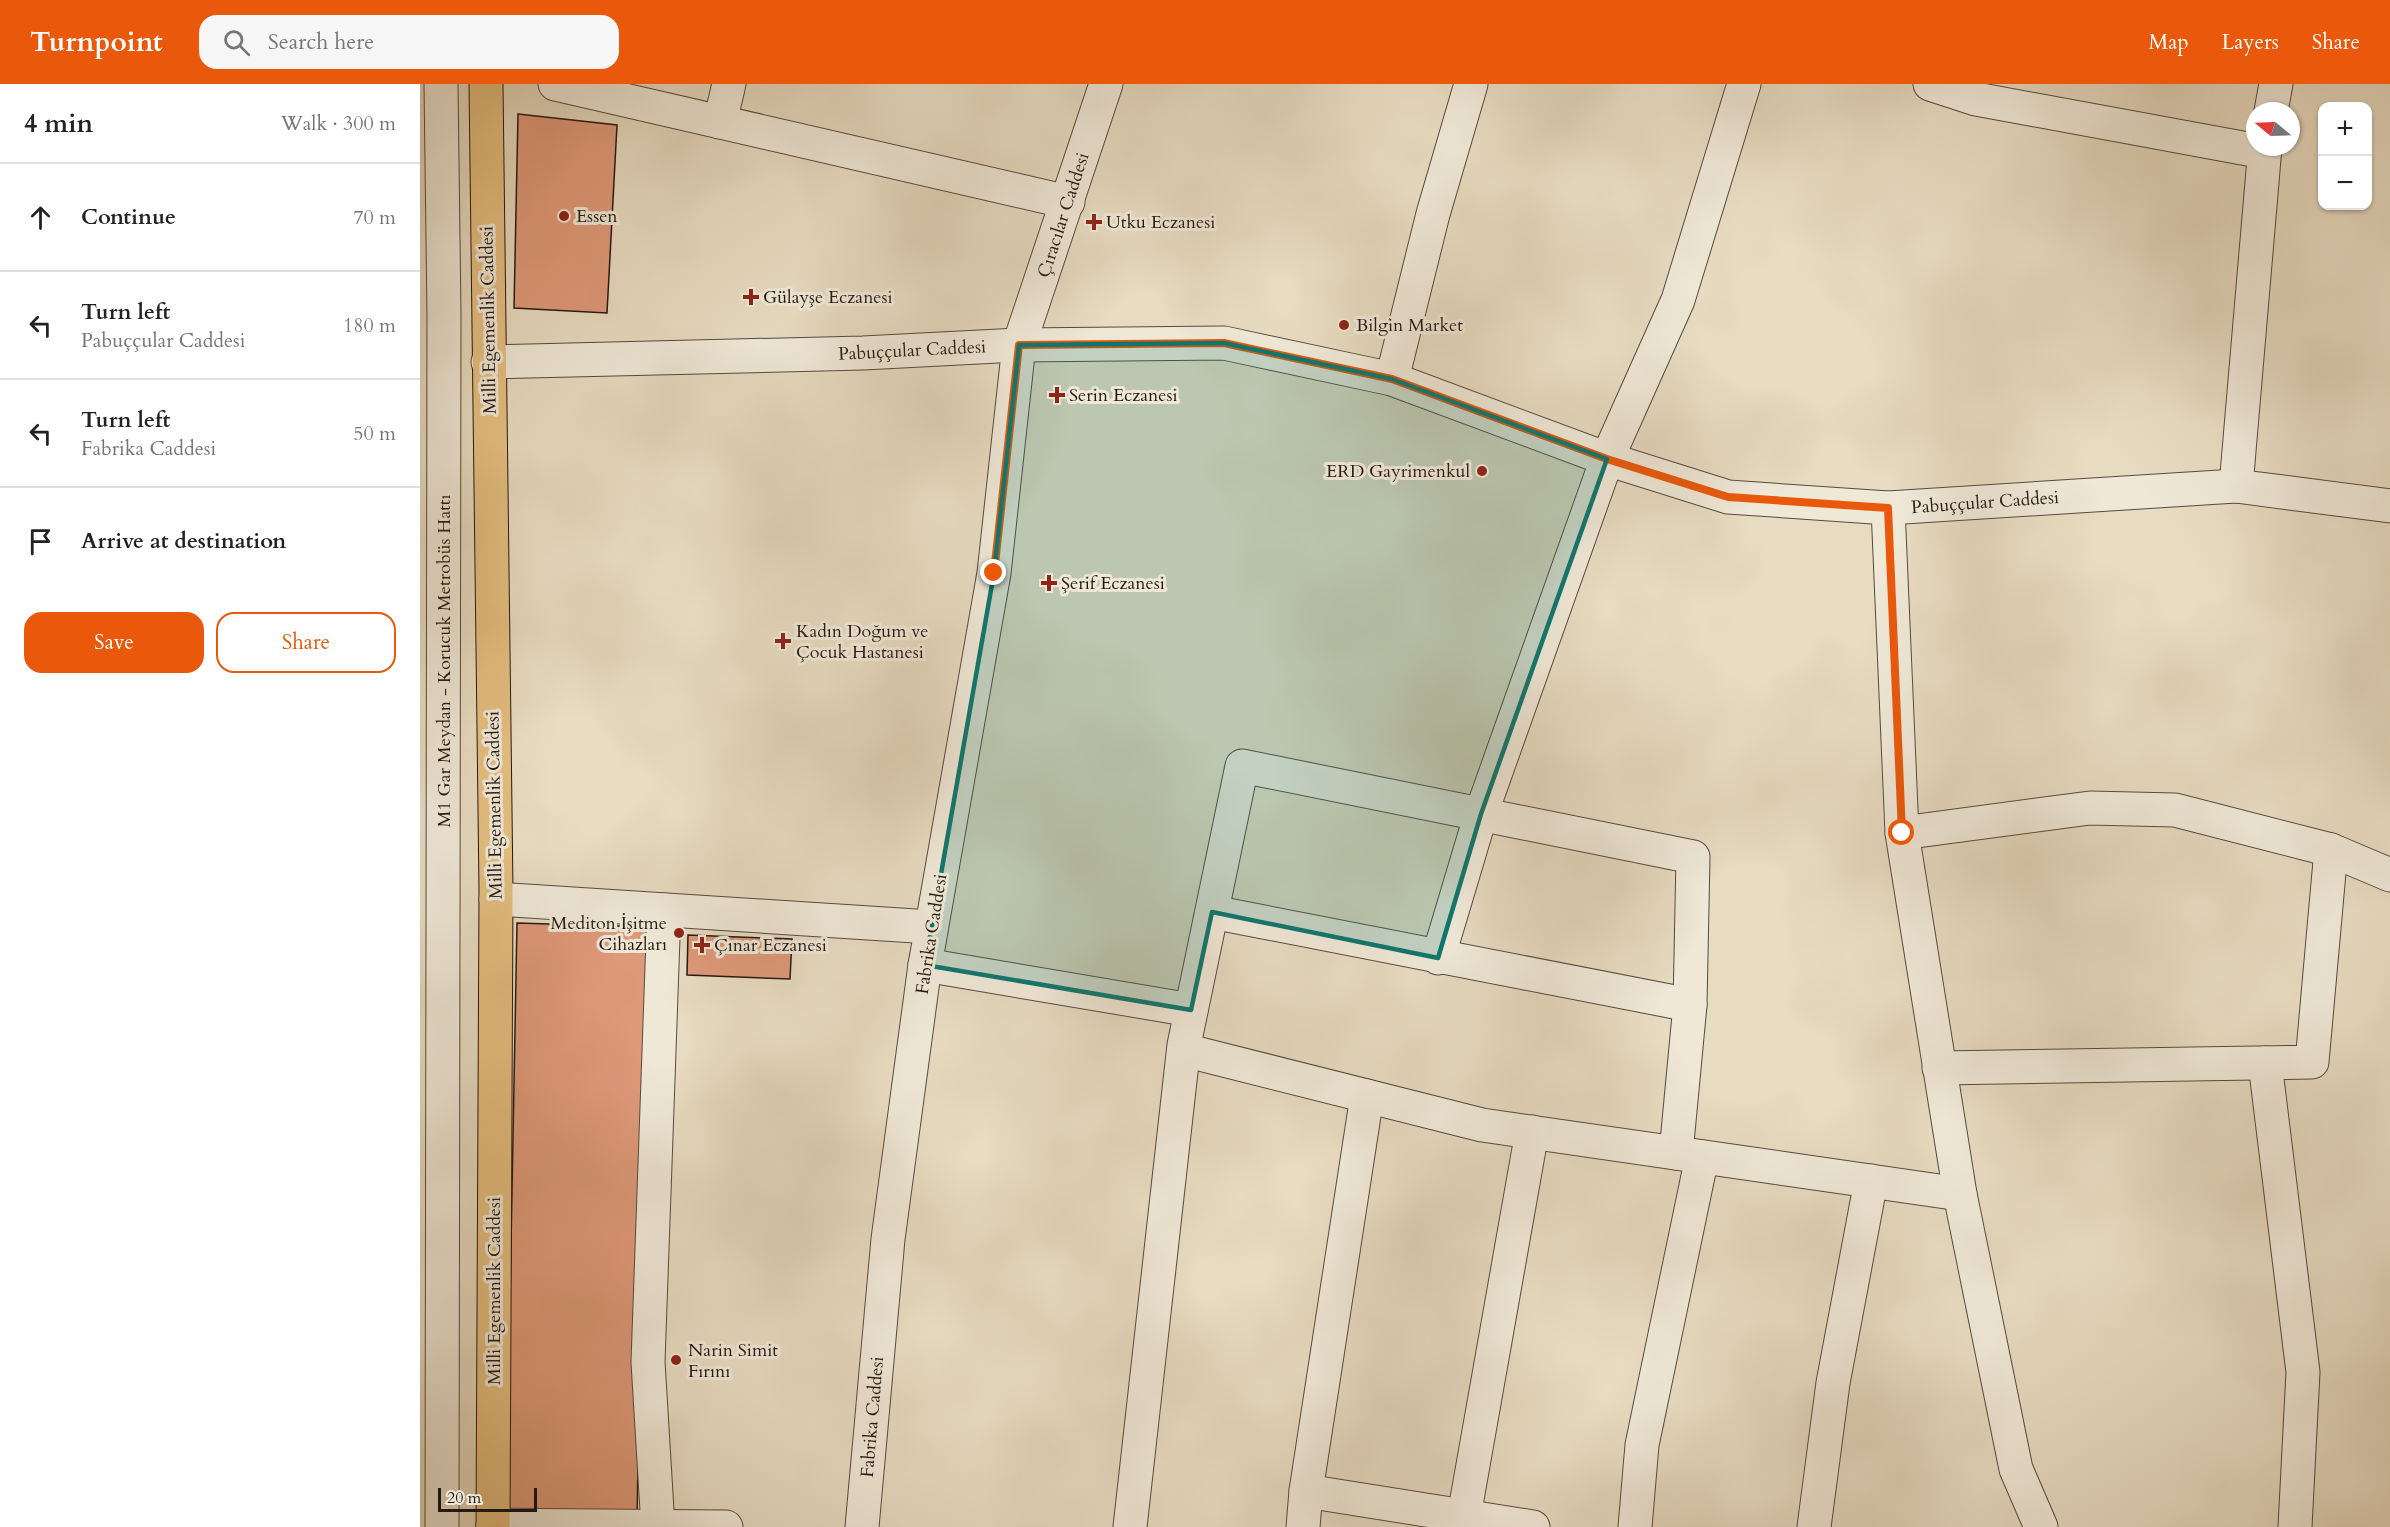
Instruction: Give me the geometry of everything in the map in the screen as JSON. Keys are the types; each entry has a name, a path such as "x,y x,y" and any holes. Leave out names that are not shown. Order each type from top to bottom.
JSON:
{"main road":[{"name":"Milli Egemenlik Caddesi","path":"486,84 496,899 493,1526"}],"street":[{"name":"M1 Gar Meydan - Korucuk Metrobüs Hattı","path":"441,84 444,316 442,1527"},
{"path":"555,84 1068,202"},
{"path":"720,122 729,84"},
{"name":"Çıracılar Caddesi","path":"1019,345 1106,84"},
{"path":"1392,379 1433,214 1471,84"},
{"path":"1438,957 1481,814 1607,459 1678,300 1744,84"},
{"path":"1930,84 1976,99 2246,146"},
{"path":"2273,102 2276,84"},
{"path":"2236,486 2264,156"},
{"name":"Pabuççular Caddesi","path":"488,362 851,354 1019,345 1224,343 1392,379 1607,459 1728,497 1888,508 2236,486 2390,506"},
{"name":"Fabrika Caddesi","path":"862,1527 888,1239 931,927 994,573 1019,345"},
{"path":"1888,508 1902,833 1960,1194 2016,1469 2041,1527"},
{"path":"1130,1527 1184,1050 1242,766 1693,857 1689,1155 1642,1445 1635,1527"},
{"path":"1902,833 2090,808 2175,810 2331,850 2390,875"},
{"path":"1939,1068 2312,1062 2331,850"},
{"path":"496,899 931,927"},
{"path":"658,1527 648,1362 664,910"},
{"path":"1212,912 1690,1005"},
{"path":"925,965 1191,1010"},
{"path":"1184,1050 1482,1125 1960,1194"},
{"path":"2265,1063 2303,1372 2295,1527"},
{"path":"1303,1527 1306,1491 1367,1096"},
{"path":"1464,1516 1532,1132"},
{"path":"1814,1527 1833,1383 1871,1181"},
{"path":"1306,1491 1532,1527"},
{"path":"493,1526 726,1527"}],"highlighted area":[{"path":"1224,343 1392,379 1607,459 1481,814 1438,958 1212,912 1191,1010 925,965 994,573 1019,345"}],"building":[{"name":"Essen","path":"518,114 617,125 607,313 514,308"},
{"path":"517,923 647,927 637,1520 506,1515"},
{"path":"688,935 792,939 790,979 687,975"}],"place":[{"name":"Essen","path":"564,216"},
{"name":"Utku Eczanesi","path":"1094,222"},
{"name":"Gülayşe Eczanesi","path":"751,297"},
{"name":"Bilgin Market","path":"1344,325"},
{"name":"Serin Eczanesi","path":"1057,395"},
{"name":"ERD Gayrimenkul","path":"1482,471"},
{"name":"Şerif Eczanesi","path":"1049,583"},
{"name":"Kadın Doğum ve Çocuk Hastanesi","path":"783,641"},
{"name":"Mediton İşitme Cihazları","path":"679,933"},
{"name":"Çınar Eczanesi","path":"702,945"},
{"name":"Narin Simit Fırını","path":"676,1360"}],"route":[{"path":"994,573 1019,345 1224,343 1392,379 1607,459 1728,497 1888,508 1902,833"}]}
